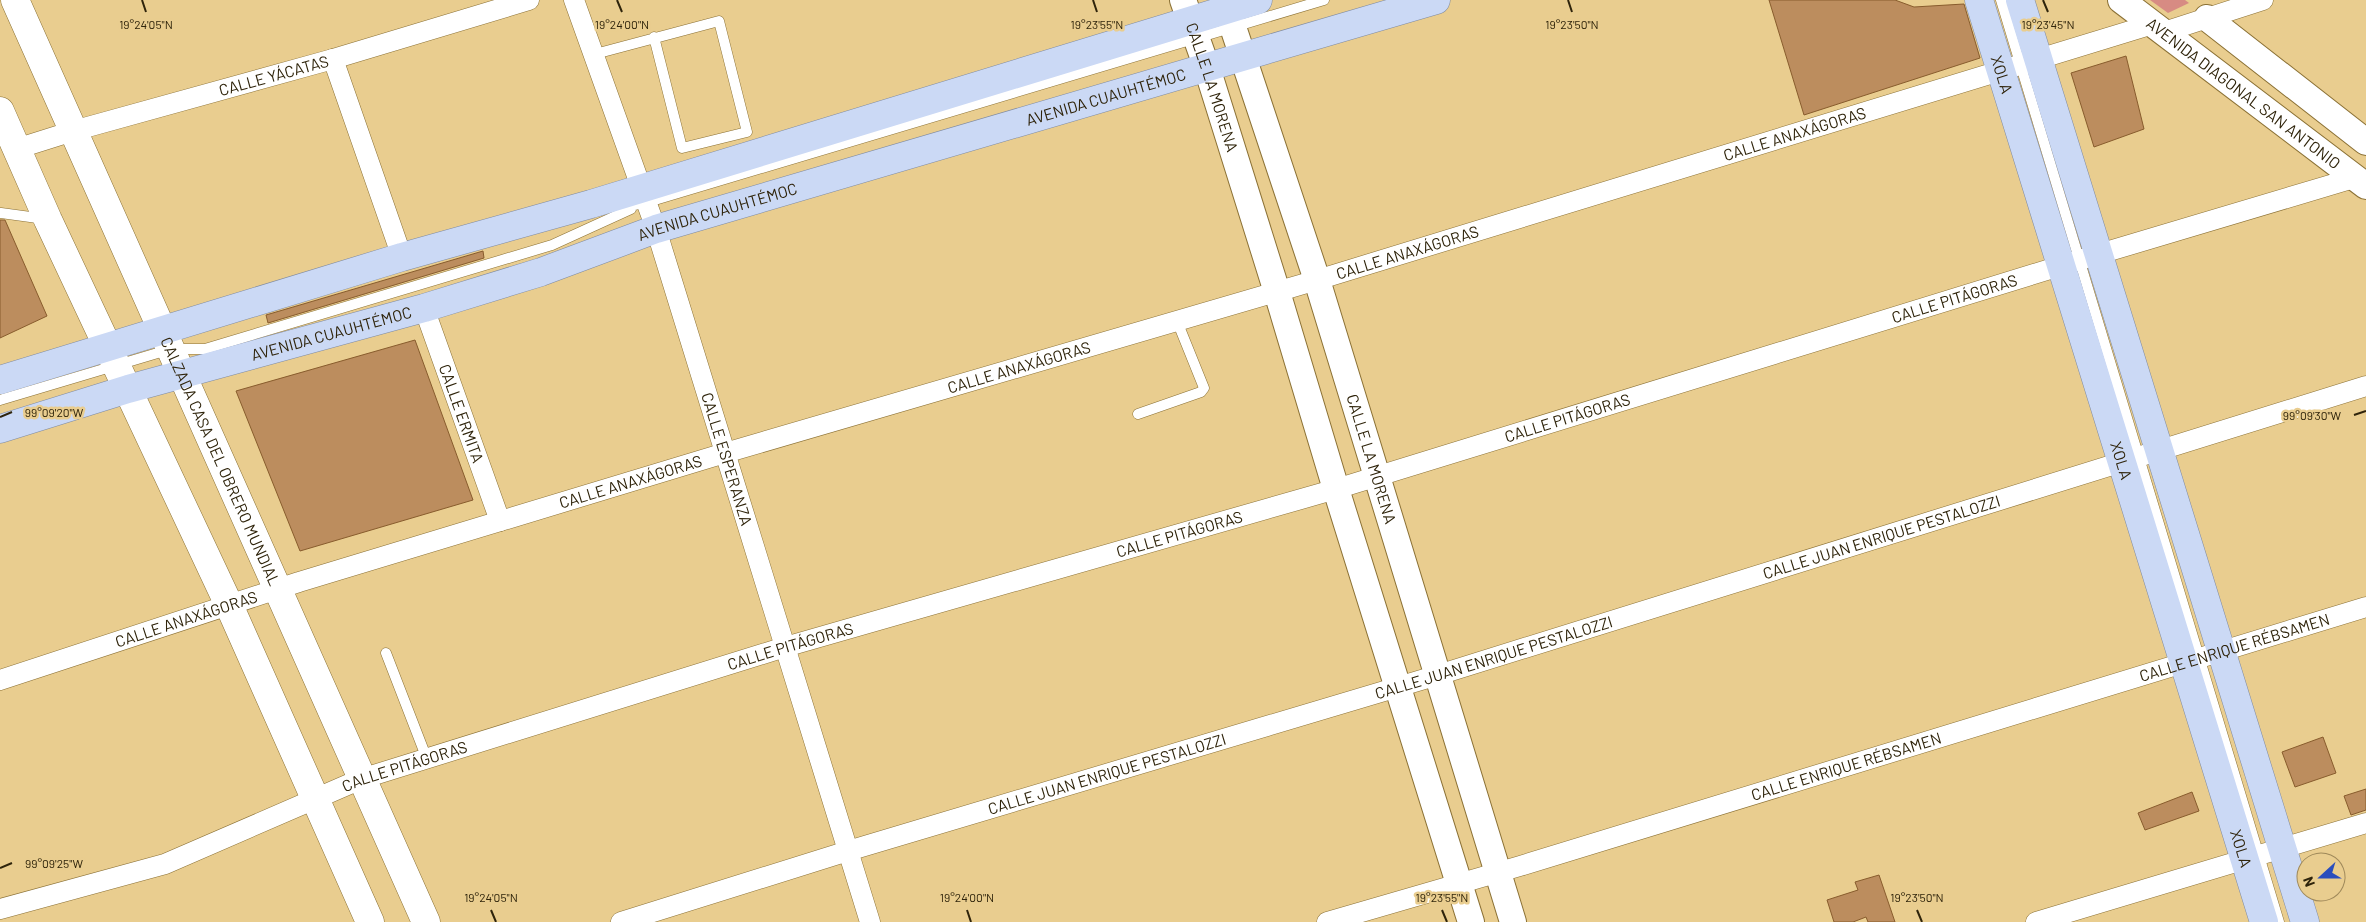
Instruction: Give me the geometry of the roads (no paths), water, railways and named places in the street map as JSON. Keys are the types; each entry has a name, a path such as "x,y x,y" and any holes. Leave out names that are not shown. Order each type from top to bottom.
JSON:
{"main road":[{"name":"CALZADA CASA DEL OBRERO MUNDIAL","path":"15,0 73,131 177,337 182,374 279,590 361,780 426,922"},
{"name":"AVENIDA CUAUHTÉMOC","path":"0,430 177,337 402,257 646,195 1190,20 1228,12 1258,0"},
{"name":"AVENIDA CUAUHTÉMOC","path":"0,380 117,367 182,374 424,308 541,272 656,229 1244,58 1436,0"},
{"name":"XOLA","path":"1979,0 2020,64 2262,854 2264,922"},
{"name":"XOLA","path":"2020,0 2020,64 2262,854 2305,922"},
{"path":"0,111 48,220 229,605 370,922"}],"street":[{"name":"CALLE YÁCATAS","path":"16,149 73,131 333,59 530,0"},
{"name":"CALLE ESPERANZA","path":"574,0 646,195 870,922"},
{"name":"AVENIDA DIAGONAL SAN ANTONIO","path":"2121,0 2362,180"},
{"name":"CALLE ANAXÁGORAS","path":"0,680 229,605 725,453 1278,292 2020,64 2158,28 2207,18 2263,0"},
{"name":"CALLE LA MORENA","path":"1228,12 1317,280 1513,922"},
{"path":"2207,18 2366,142"},
{"name":"CALLE LA MORENA","path":"1190,20 1278,292 1336,489 1471,922"},
{"path":"333,59 402,257"},
{"name":"CALLE PITÁGORAS","path":"0,909 165,864 314,798 361,780 785,647 1336,489 2080,260 2362,180"},
{"name":"CALLE ERMITA","path":"424,308 500,521"},
{"name":"CALLE JUAN ENRIQUE PESTALOZZI","path":"621,922 848,851 1438,676 2366,386"},
{"name":"CALLE ENRIQUE RÉBSAMEN","path":"1327,922 1498,872 2366,607"},
{"path":"2036,922 2366,823"}],"lane":[{"name":"AVENIDA CUAUHTÉMOC","path":"1228,12 1324,0"},
{"path":"2001,0 2020,64"},
{"path":"595,54 654,37 719,21 747,132 682,148 654,37"},
{"name":"AVENIDA CUAUHTÉMOC","path":"177,337 205,349 552,244 646,195"},
{"name":"AVENIDA CUAUHTÉMOC","path":"177,337 198,327 646,195"},
{"path":"1,213 48,220"},
{"path":"1138,414 1201,392 1204,388 1177,321"},
{"name":"AVENIDA CUAUHTÉMOC","path":"0,400 117,367"},
{"path":"386,653 427,759"},
{"path":"2262,854 2279,922"}]}
